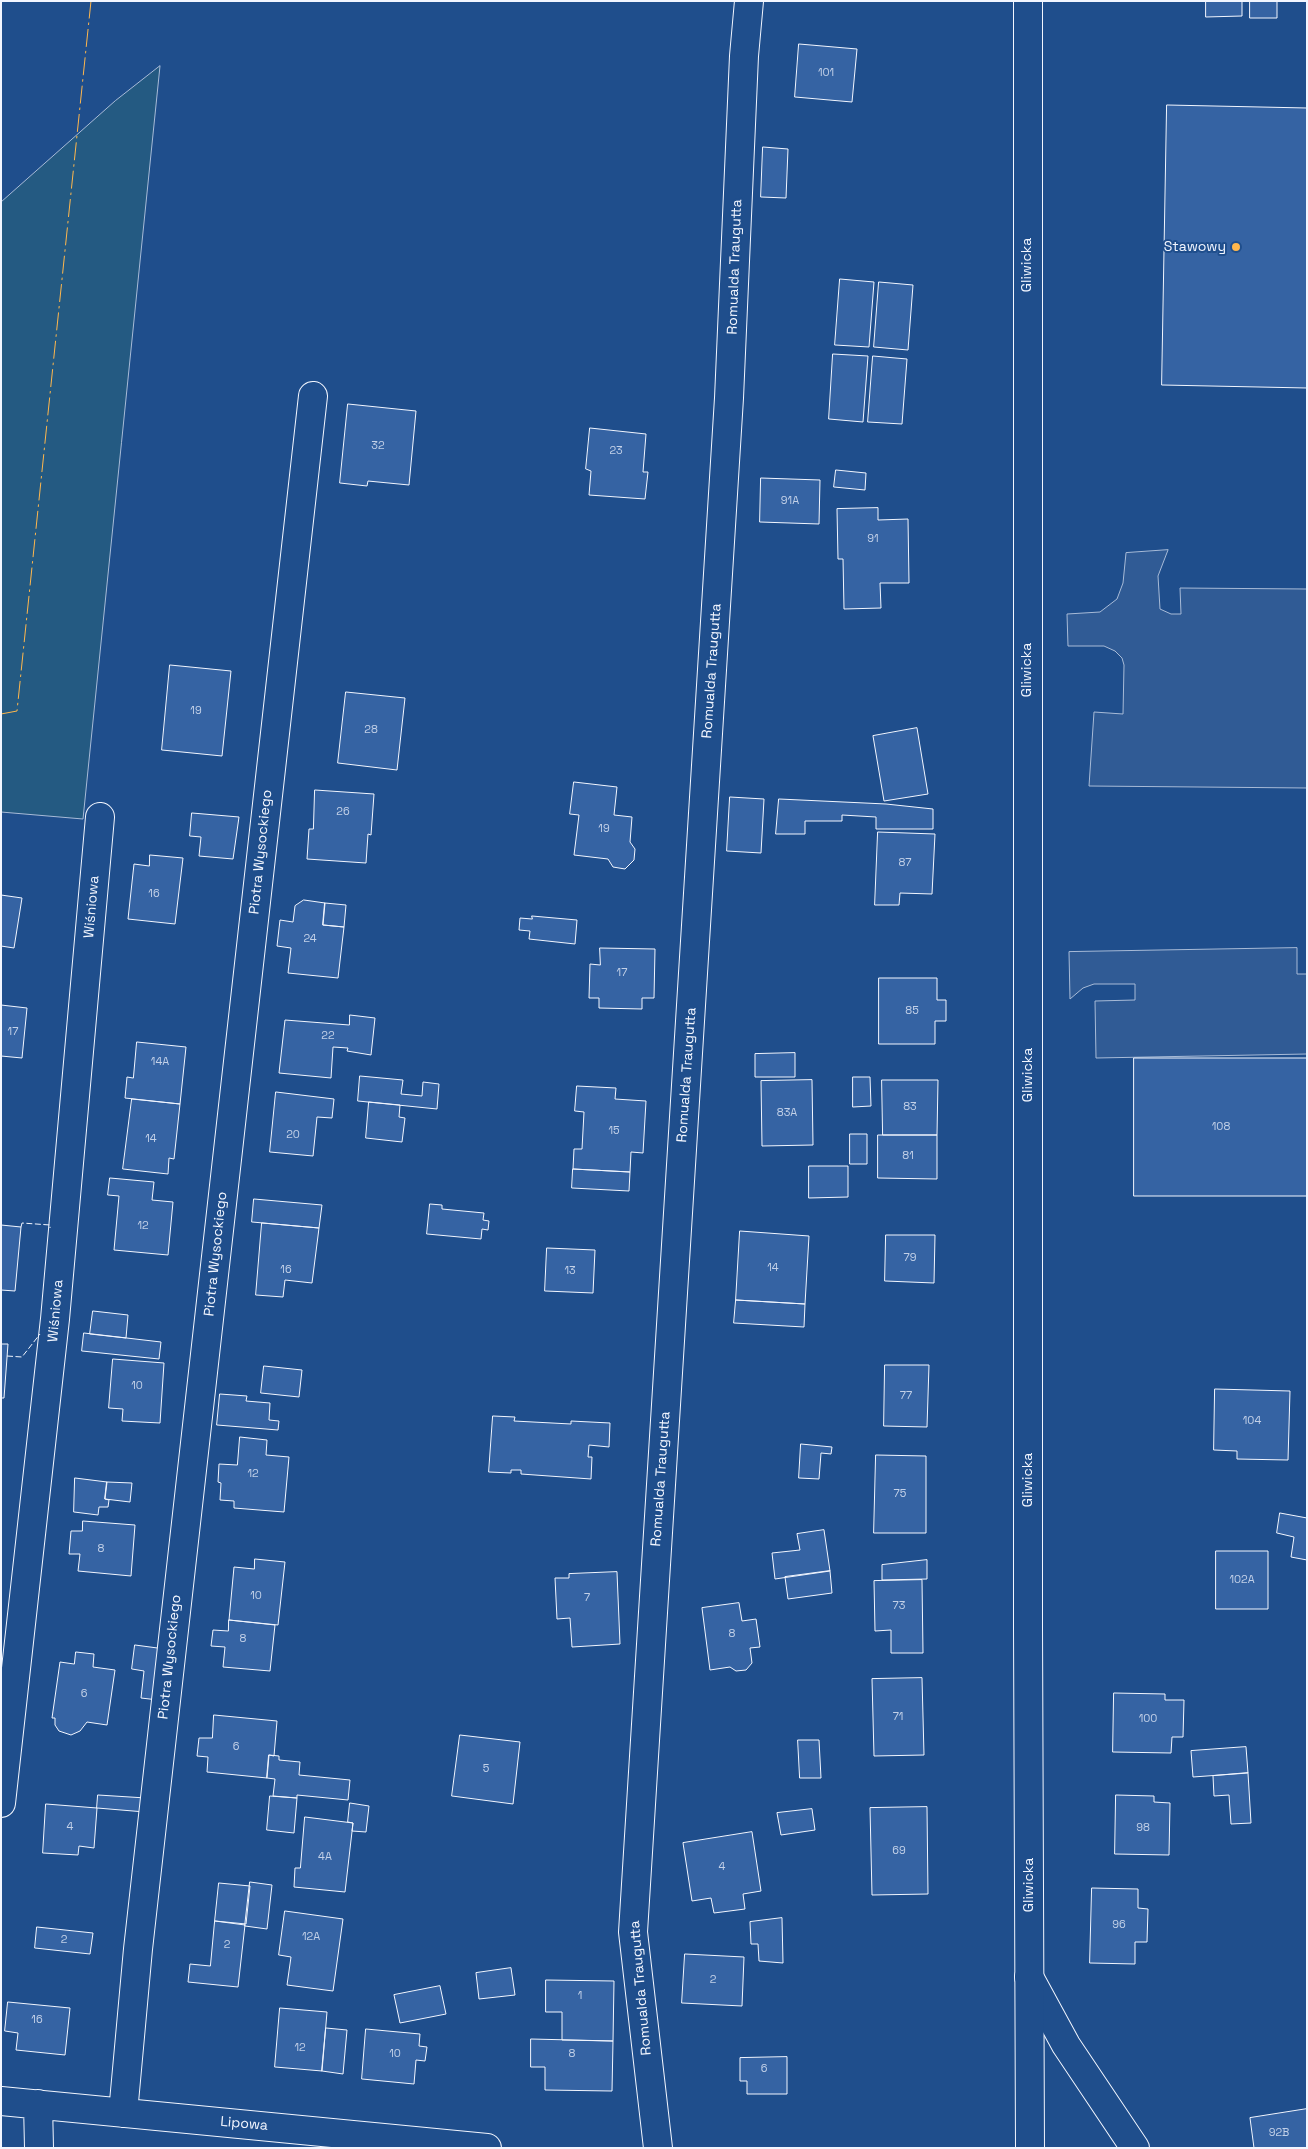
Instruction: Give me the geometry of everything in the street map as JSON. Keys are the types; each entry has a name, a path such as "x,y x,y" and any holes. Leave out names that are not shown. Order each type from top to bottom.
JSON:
{"street":[{"name":"Romualda Traugutta","path":"658,2148 633,1932 729,398 744,56 749,1"},
{"name":"Gliwicka","path":"1028,1 1030,2148"},
{"name":"Piotra Wysockiego","path":"123,2113 139,1939 313,396"},
{"name":"Wiśniowa","path":"1,1803 55,1320 100,817"},
{"path":"1029,1977 1066,2045 1135,2148"},
{"name":"Lipowa","path":"1,2101 486,2148"},
{"path":"38,2104 39,2148"}],"shaded area":[{"path":"160,66 83,819 1,812 1,202 115,101"},
{"path":"1168,550 1158,576 1160,609 1171,614 1181,614 1180,588 1307,589 1307,788 1089,786 1094,712 1123,714 1124,665 1122,658 1115,651 1104,646 1068,646 1067,614 1100,612 1117,599 1123,583 1126,553"},
{"path":"1297,948 1297,974 1307,974 1307,1054 1096,1058 1095,1001 1135,1000 1135,984 1094,984 1083,988 1070,999 1069,952"}],"building":[{"path":"1206,1 1242,1 1242,16 1206,17"},
{"path":"1250,1 1277,1 1277,18 1250,18"},
{"path":"799,44 857,49 852,102 795,97"},
{"name":"Stawowy","path":"1167,105 1307,108 1307,388 1162,385"},
{"path":"763,147 788,149 786,198 761,197"},
{"path":"840,279 874,282 869,347 835,345"},
{"path":"879,282 913,285 908,350 874,347"},
{"path":"833,354 868,356 863,422 829,419"},
{"path":"873,356 907,359 902,424 868,422"},
{"path":"348,404 416,411 409,485 368,481 367,486 340,483"},
{"path":"590,428 646,434 643,472 648,472 645,499 589,495 591,471 586,469"},
{"path":"836,470 866,473 865,490 834,487"},
{"path":"761,478 820,480 819,524 760,522"},
{"path":"878,508 878,520 908,519 909,583 880,583 881,608 844,609 843,559 838,559 837,509"},
{"path":"170,665 231,671 222,756 162,750"},
{"path":"346,692 405,698 397,770 338,763"},
{"path":"917,728 928,794 884,801 873,736"},
{"path":"574,782 617,787 614,815 632,817 630,842 635,849 634,860 625,869 613,867 608,859 574,855 579,815 570,814"},
{"path":"315,790 374,794 371,835 368,834 366,863 307,859 309,829 313,829"},
{"path":"730,797 764,799 761,853 727,851"},
{"path":"779,799 886,804 933,809 933,829 876,829 876,817 842,815 842,821 805,821 805,834 776,834"},
{"path":"192,813 239,817 233,859 199,856 201,837 190,836"},
{"path":"878,832 935,834 932,894 900,893 899,905 875,905"},
{"path":"150,855 183,858 175,924 128,919 134,864 149,866"},
{"path":"1,895 22,898 14,948 1,946"},
{"path":"304,900 325,903 323,925 344,927 338,978 288,973 291,948 277,946 280,920 293,922 295,906"},
{"path":"325,903 346,905 344,927 323,925"},
{"path":"532,916 577,920 575,944 529,939 530,931 519,930 520,918 532,919"},
{"path":"600,948 655,949 654,998 642,998 642,1009 599,1008 599,998 589,998 590,964 600,965"},
{"path":"879,978 937,978 937,1000 946,1000 946,1021 935,1021 935,1044 879,1044"},
{"path":"1,1005 27,1008 22,1058 1,1056"},
{"path":"350,1015 375,1018 371,1055 347,1051 348,1048 333,1047 331,1078 279,1073 285,1020 349,1025"},
{"path":"137,1042 186,1047 180,1104 125,1098 127,1077 133,1078"},
{"path":"795,1053 795,1077 755,1077 755,1054"},
{"path":"1134,1058 1307,1058 1307,1196 1134,1196"},
{"path":"360,1076 403,1080 401,1094 422,1096 423,1082 439,1084 437,1109 358,1101"},
{"path":"853,1077 870,1077 871,1106 853,1107"},
{"path":"812,1080 813,1145 762,1146 761,1081"},
{"path":"882,1080 938,1080 937,1135 883,1135"},
{"path":"577,1086 616,1088 615,1099 646,1101 643,1153 631,1152 630,1172 573,1169 574,1149 582,1149 584,1112 575,1111"},
{"path":"276,1092 334,1099 332,1118 317,1117 313,1156 270,1152"},
{"path":"132,1099 180,1104 174,1159 169,1158 168,1174 123,1169"},
{"path":"369,1102 400,1105 399,1117 405,1118 402,1142 366,1138"},
{"path":"850,1134 867,1134 867,1164 850,1164"},
{"path":"878,1135 937,1135 937,1179 878,1178"},
{"path":"809,1166 848,1166 848,1197 809,1198"},
{"path":"573,1169 630,1172 629,1191 572,1188"},
{"path":"110,1178 154,1182 152,1200 173,1202 168,1255 114,1250 119,1196 108,1195"},
{"path":"254,1199 322,1205 319,1228 252,1222"},
{"path":"430,1204 442,1205 442,1209 484,1213 483,1220 489,1221 488,1230 482,1229 481,1239 427,1234"},
{"path":"262,1223 319,1228 312,1283 285,1280 283,1297 256,1295"},
{"path":"1,1225 21,1227 15,1291 1,1290"},
{"path":"740,1231 809,1236 805,1304 736,1300"},
{"path":"886,1235 935,1235 934,1283 885,1281"},
{"path":"547,1248 595,1250 593,1293 545,1291"},
{"path":"736,1300 805,1304 804,1327 734,1323"},
{"path":"93,1311 128,1315 126,1338 90,1334"},
{"path":"84,1333 161,1342 159,1359 82,1351"},
{"path":"1,1344 8,1344 4,1398 1,1398"},
{"path":"113,1359 164,1363 160,1423 122,1421 123,1409 109,1408"},
{"path":"885,1365 929,1365 927,1427 884,1426"},
{"path":"264,1366 302,1370 299,1397 261,1393"},
{"path":"1215,1389 1290,1391 1288,1460 1237,1459 1237,1451 1214,1450"},
{"path":"220,1394 247,1396 246,1401 270,1403 269,1420 279,1421 278,1430 217,1425"},
{"path":"493,1416 515,1417 514,1421 571,1424 571,1421 610,1423 609,1447 589,1445 588,1457 592,1457 591,1479 521,1474 521,1470 511,1470 511,1473 489,1472"},
{"path":"240,1437 267,1440 266,1455 289,1457 284,1512 234,1508 234,1501 220,1500 219,1464 237,1465"},
{"path":"801,1444 832,1447 831,1454 821,1453 819,1479 799,1478"},
{"path":"876,1455 926,1456 926,1533 874,1533"},
{"path":"75,1478 107,1482 105,1499 109,1500 108,1507 99,1507 98,1515 74,1512"},
{"path":"107,1482 132,1483 130,1502 105,1499"},
{"path":"1280,1513 1307,1518 1307,1560 1291,1557 1294,1537 1277,1533"},
{"path":"83,1521 135,1525 131,1576 78,1571 80,1554 69,1554 71,1531 82,1531"},
{"path":"824,1530 830,1571 775,1579 772,1553 800,1550 797,1534"},
{"path":"1216,1551 1268,1551 1268,1609 1216,1609"},
{"path":"255,1559 285,1562 278,1625 229,1620 234,1567 254,1569"},
{"path":"927,1560 927,1579 882,1580 882,1565"},
{"path":"830,1571 832,1593 788,1599 785,1577"},
{"path":"617,1572 620,1644 572,1647 570,1618 557,1619 555,1578 569,1578 569,1574"},
{"path":"922,1580 923,1653 891,1653 891,1630 875,1631 874,1581"},
{"path":"739,1603 742,1621 756,1619 760,1647 750,1648 752,1663 746,1670 736,1671 730,1667 710,1670 702,1608"},
{"path":"229,1620 275,1625 270,1671 223,1667 225,1647 211,1646 213,1630 228,1631"},
{"path":"135,1645 165,1649 158,1700 141,1698 144,1671 132,1669"},
{"path":"76,1652 94,1654 93,1667 115,1670 107,1725 87,1722 80,1731 71,1735 59,1731 55,1725 55,1718 52,1718 60,1662 74,1664"},
{"path":"922,1678 924,1755 874,1756 872,1679"},
{"path":"1114,1693 1165,1694 1165,1700 1184,1700 1183,1737 1172,1737 1171,1753 1113,1752"},
{"path":"214,1715 277,1721 274,1756 269,1755 267,1778 207,1772 208,1757 197,1756 199,1738 212,1738"},
{"path":"460,1735 520,1742 513,1804 452,1796"},
{"path":"798,1740 819,1740 821,1778 800,1778"},
{"path":"1246,1747 1248,1773 1193,1777 1191,1751"},
{"path":"269,1755 279,1756 279,1760 300,1762 299,1775 350,1780 348,1800 297,1795 297,1798 273,1796 275,1779 267,1778"},
{"path":"1248,1773 1251,1823 1231,1824 1229,1795 1214,1796 1213,1776"},
{"path":"98,1795 146,1798 145,1812 97,1808"},
{"path":"1116,1795 1154,1796 1154,1802 1170,1803 1169,1855 1115,1854"},
{"path":"270,1796 297,1798 294,1833 267,1830"},
{"path":"350,1803 369,1806 366,1832 352,1831 353,1823 348,1822"},
{"path":"46,1804 97,1808 94,1848 79,1846 78,1855 43,1853"},
{"path":"927,1807 928,1894 872,1895 870,1808"},
{"path":"812,1809 815,1830 781,1835 777,1813"},
{"path":"305,1817 353,1823 345,1892 294,1887 295,1868 300,1868"},
{"path":"752,1832 761,1891 743,1894 745,1909 714,1913 711,1898 692,1901 683,1843"},
{"path":"250,1882 272,1885 267,1929 245,1926"},
{"path":"219,1883 250,1886 246,1924 215,1921"},
{"path":"1092,1888 1138,1889 1138,1908 1148,1909 1147,1942 1135,1942 1135,1964 1090,1963"},
{"path":"285,1911 343,1919 333,1991 287,1985 291,1957 279,1955"},
{"path":"782,1918 783,1963 759,1961 758,1944 751,1944 750,1922"},
{"path":"215,1921 245,1925 238,1987 188,1982 190,1964 210,1966"},
{"path":"37,1927 93,1933 90,1954 35,1948"},
{"path":"685,1954 744,1957 742,2006 682,2003"},
{"path":"511,1968 515,1995 479,1999 476,1973"},
{"path":"546,1980 614,1981 613,2041 562,2040 562,2012 546,2012"},
{"path":"440,1986 446,2014 400,2023 394,1995"},
{"path":"8,2002 70,2008 65,2055 16,2050 18,2033 5,2031"},
{"path":"280,2008 327,2012 322,2071 275,2067"},
{"path":"326,2028 347,2030 343,2074 322,2071"},
{"path":"366,2029 420,2034 419,2046 427,2047 425,2061 416,2060 414,2084 362,2079"},
{"path":"531,2039 613,2041 612,2091 545,2090 545,2067 531,2067"},
{"path":"787,2057 787,2094 747,2094 747,2081 740,2081 740,2058"},
{"path":"1307,2109 1307,2148 1254,2148 1250,2118"}],"fence":[{"path":"21,1227 22,1223 50,1225 50,1228"},
{"path":"7,1356 22,1357 40,1334"}],"power":[{"path":"1,714 17,711 91,1"}],"place":[{"name":"Stawowy","path":"1236,247"}]}
